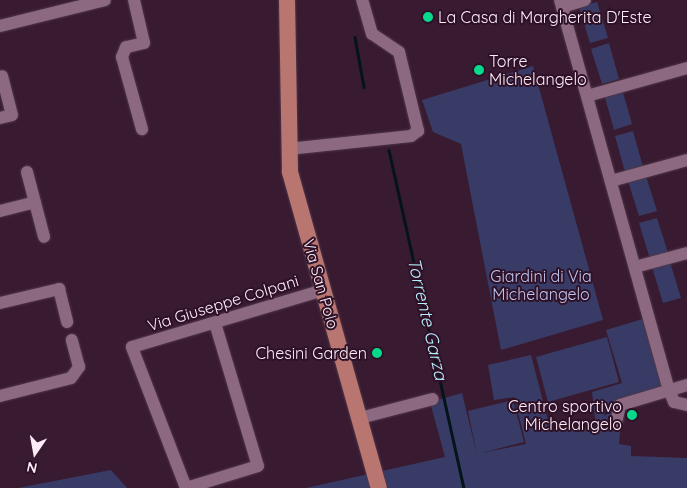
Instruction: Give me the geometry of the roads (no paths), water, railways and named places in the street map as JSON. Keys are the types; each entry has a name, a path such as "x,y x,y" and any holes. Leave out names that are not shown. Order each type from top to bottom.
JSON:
{"main road":[{"name":"Via San Polo","path":"277,0 279,92 286,109"},
{"name":"Via San Polo","path":"287,0 290,93 286,109 288,149 298,205 379,488"}],"street":[{"path":"0,26 105,0"},
{"path":"134,0 144,43 126,47 122,57 142,129"},
{"path":"288,149 406,137 418,131 419,122 399,52 372,34 362,0"},
{"path":"585,0 561,3 669,390 674,402 687,405"},
{"path":"587,96 687,68"},
{"path":"0,118 12,115 2,76"},
{"path":"611,181 687,160"},
{"path":"26,172 44,237"},
{"path":"0,211 35,202"},
{"path":"635,267 687,253"},
{"path":"0,303 59,289 67,322"},
{"name":"Via Giuseppe Colpani","path":"215,323 258,466 186,488 132,347 323,290"},
{"path":"0,396 72,378 79,367 72,340"},
{"path":"616,423 620,405 687,385"},
{"path":"360,418 433,399"}],"waterway":[{"name":"Torrente Garza","path":"355,37 364,87"},
{"name":"Torrente Garza","path":"389,150 464,488"}],"place":[{"name":"La Casa di Margherita D'Este","path":"428,17"},
{"name":"Torre Michelangelo","path":"479,70"},
{"name":"Chesini Garden","path":"377,353"},
{"name":"Centro sportivo Michelangelo","path":"632,415"}],"park label":[{"name":"Giardini di Via Michelangelo","path":"541,285"}]}
